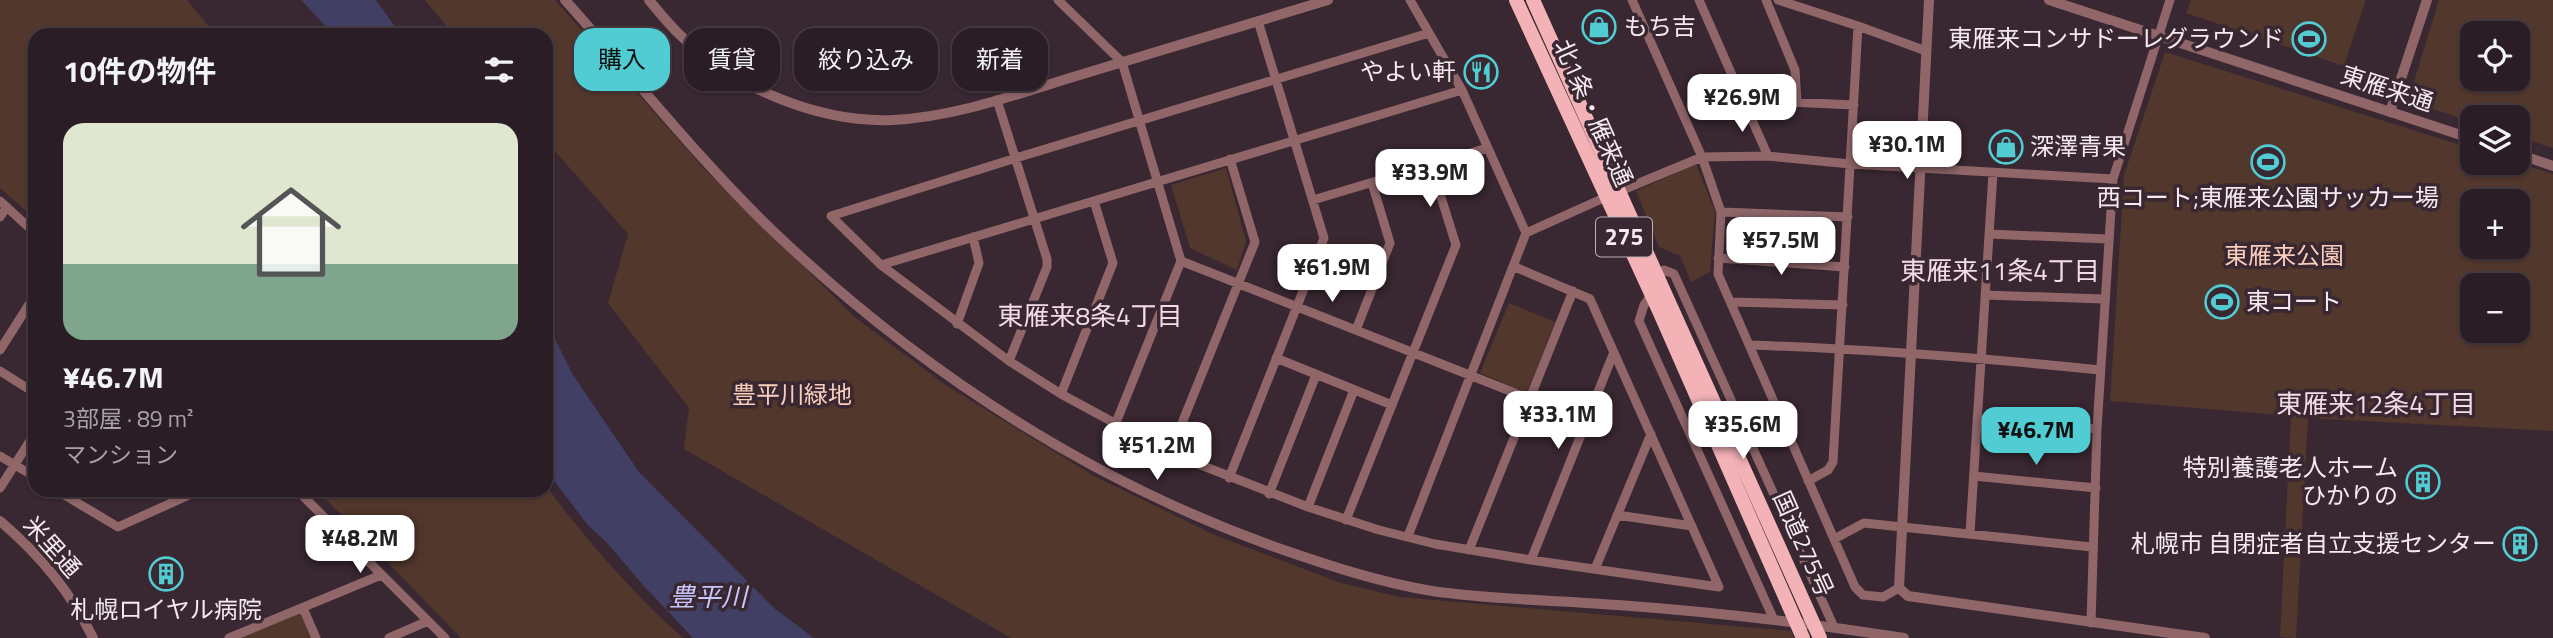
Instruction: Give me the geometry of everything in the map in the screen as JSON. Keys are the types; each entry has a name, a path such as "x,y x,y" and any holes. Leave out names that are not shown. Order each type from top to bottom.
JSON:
{"highway":[{"name":"北1条・雁来通","path":"1516,0 1731,475"},
{"name":"北1条・雁来通","path":"1533,0 1745,468"},
{"name":"国道275号","path":"1745,468 1820,638"},
{"name":"国道275号","path":"1731,475 1803,638"}],"street":[{"path":"565,0 714,170 771,229 833,286 972,393 1077,459 1161,501 1220,527 1356,575 1433,591 1623,605 1774,620 1904,638"},
{"path":"649,0 678,33 741,80 817,112 859,120 895,120 964,109 1328,0"},
{"path":"1058,0 1122,62 1181,261 1115,425"},
{"path":"1408,536 1527,233 1462,90 1410,0"},
{"path":"1632,0 1702,157 1721,212 1718,274 1833,539 1855,587 1863,595 1883,597 1899,588"},
{"path":"1699,0 1768,156"},
{"path":"1766,0 1796,70 1797,102"},
{"path":"1778,0 1926,51"},
{"path":"1899,588 1929,0"},
{"name":"東雁来通","path":"2049,0 2460,135"},
{"path":"2091,623 2097,429 2113,179 2170,0"},
{"path":"2390,112 2427,0"},
{"path":"1229,478 1324,238 1258,21"},
{"path":"1808,481 1828,470 1833,462 1858,26"},
{"path":"1429,33 831,216 881,265 1009,361 1115,425 1170,453 1229,478 1346,520 1469,550 1718,587 1591,299 1515,267"},
{"path":"881,265 1462,90"},
{"path":"997,100 1047,267 1009,361"},
{"path":"1743,100 1854,105"},
{"path":"1313,200 1487,148"},
{"path":"1620,191 1702,157 1768,156 1850,164 2113,179"},
{"path":"2530,158 2553,166"},
{"path":"1170,453 1255,242 1230,159"},
{"path":"1346,520 1456,244 1432,165"},
{"path":"1970,533 1993,173"},
{"path":"1356,330 1391,243 1372,183"},
{"path":"1527,233 1606,197"},
{"path":"1061,394 1114,264 1094,201"},
{"path":"0,217 3,204 28,227"},
{"path":"1721,212 1848,217"},
{"path":"1989,234 2108,239"},
{"path":"957,324 979,263 973,237"},
{"path":"1718,258 1845,267"},
{"path":"1181,261 1586,421"},
{"path":"1774,620 1639,321 1644,305 1664,270 1674,274 1833,627"},
{"path":"1469,550 1573,291"},
{"path":"1985,295 2104,299"},
{"path":"1731,302 1843,305"},
{"path":"0,350 28,306"},
{"path":"1749,345 1981,358 2100,370"},
{"path":"1531,560 1614,352"},
{"path":"1276,358 1392,405"},
{"path":"0,370 28,388"},
{"path":"1269,494 1316,375"},
{"path":"1308,508 1354,390"},
{"path":"1977,419 2097,429"},
{"path":"1595,569 1651,434"},
{"path":"0,488 28,444"},
{"path":"0,456 28,473"},
{"path":"1974,476 2096,488"},
{"path":"68,497 118,527 181,497"},
{"path":"304,497 445,638"},
{"path":"1617,515 1692,526"},
{"name":"米里通","path":"0,521 25,543 58,580 93,638"},
{"path":"1833,539 1864,523 2092,547"},
{"path":"229,638 382,575"},
{"path":"1899,588 1908,596 2205,638"},
{"path":"303,608 316,638"},
{"path":"389,638 428,621"}],"green space":[{"path":"0,0 187,0 210,28 28,28 28,213 0,188"},
{"name":"豊平川緑地","path":"425,0 555,0 580,28 574,28 574,91 635,91 706,171 856,318 947,386 1096,477 1217,536 1341,583 1400,597 1791,631 1794,638 1011,638 684,449 689,408 608,303 628,234 553,149 553,28 448,28"},
{"name":"東雁来コンサドーレグラウンド","path":"2191,0 2366,0 2344,66 2186,13"},
{"path":"2439,0 2553,0 2553,148 2530,141 2530,105 2460,105 2460,118 2408,101"},
{"name":"東雁来公園","path":"2165,52 2460,145 2460,175 2530,175 2530,167 2553,174 2553,431 2308,418 2296,638 2280,637 2291,416 2110,401 2124,175"},
{"path":"1696,164 1715,211 1710,272 1691,282 1680,256 1659,247 1636,191"},
{"path":"1226,168 1246,241 1237,270 1190,248 1171,185"},
{"path":"1509,303 1555,322 1527,393 1480,373"},
{"path":"553,495 611,565 683,638 461,638 324,497 553,497"},
{"path":"301,614 311,638 237,638"}],"water":[{"path":"301,0 376,0 396,28 327,28"},
{"name":"豊平川","path":"553,335 573,375 639,472 774,608 814,638 693,638 587,524 553,479"}],"place":[{"name":"もち吉","path":"1599,27"},
{"name":"東雁来コンサドーレグラウンド","path":"2309,39"},
{"name":"やよい軒","path":"1481,72"},
{"name":"深澤青果","path":"2006,147"},
{"name":"西コート;東雁来公園サッカー場","path":"2268,162"},
{"name":"東コート","path":"2222,302"},
{"name":"特別養護老人ホーム ひかりの","path":"2423,482"},
{"name":"札幌市 自閉症者自立支援センター","path":"2520,544"},
{"name":"札幌ロイヤル病院","path":"166,574"}],"district":[{"name":"東雁来11条4丁目","path":"2000,271"},
{"name":"東雁来8条4丁目","path":"1090,316"},
{"name":"東雁来12条4丁目","path":"2376,404"}]}
